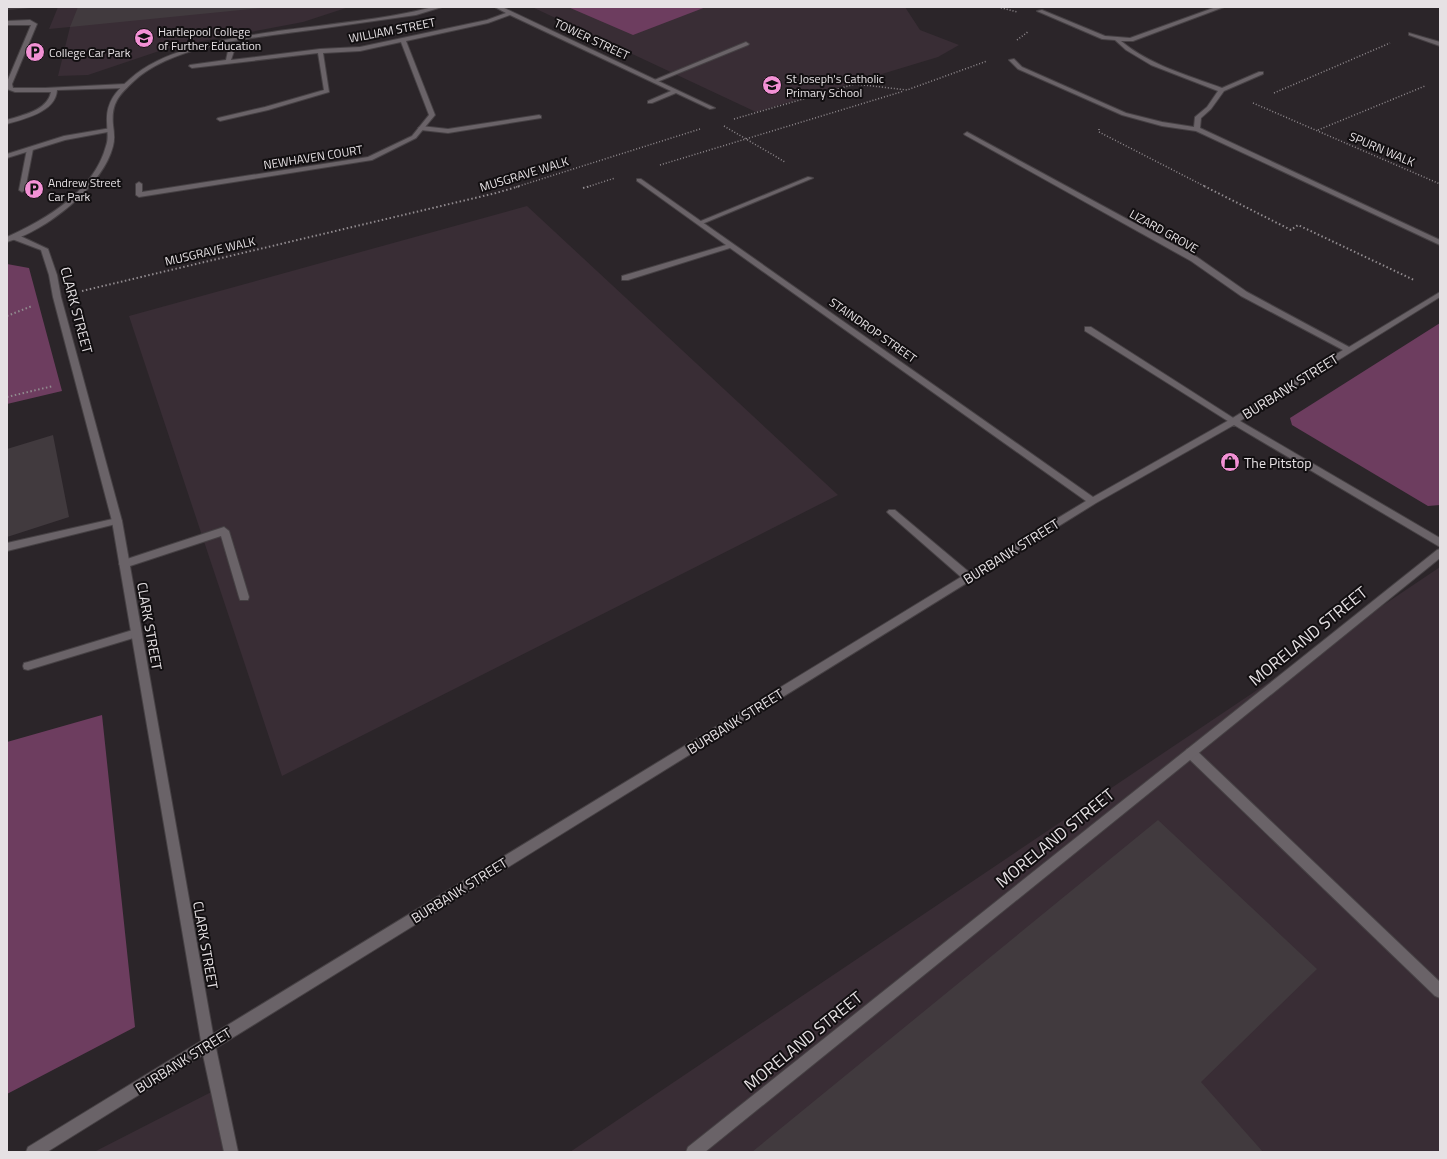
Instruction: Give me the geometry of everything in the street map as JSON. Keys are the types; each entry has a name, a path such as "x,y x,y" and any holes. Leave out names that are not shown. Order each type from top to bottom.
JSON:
{"street":[{"path":"11,239 52,215 86,188 102,167 110,145 111,130 108,113 115,97 140,73 172,58 205,46 248,38 416,13 439,7"},
{"name":"TOWER STREET","path":"498,7 712,108"},
{"path":"1040,11 1104,38 1131,40 1221,7"},
{"name":"WILLIAM STREET","path":"192,66 320,51 360,49 488,21 510,13"},
{"path":"7,23 30,22 34,24 9,84 10,89 125,86"},
{"path":"1411,34 1440,44"},
{"name":"NEWHAVEN COURT","path":"139,184 139,195 370,159 414,137 432,115 403,40"},
{"path":"1117,40 1130,52 1180,74 1222,90"},
{"path":"654,81 746,44"},
{"path":"228,62 231,51"},
{"path":"220,119 266,109 327,91 320,51"},
{"path":"1012,60 1020,68 1124,114 1162,124 1197,129 1440,243"},
{"path":"1197,129 1198,117 1209,108 1222,90 1261,72"},
{"path":"7,122 42,108 50,102 54,96 54,91 43,89"},
{"path":"650,102 676,91"},
{"path":"421,128 448,131 539,117"},
{"path":"7,156 64,138 111,130"},
{"name":"LIZARD GROVE","path":"967,134 1194,259 1244,294 1349,350"},
{"path":"22,190 30,149"},
{"path":"700,223 810,178"},
{"name":"STAINDROP STREET","path":"639,180 1093,501"},
{"name":"CLARK STREET","path":"11,239 44,249 53,275 57,297 117,521 208,1044"},
{"path":"625,278 732,245"},
{"name":"BURBANK STREET","path":"33,1152 968,577 1093,501 1234,421 1440,294"},
{"path":"1088,329 1234,421 1440,543"},
{"path":"892,512 968,577"},
{"path":"7,547 117,521"},
{"path":"124,564 224,531 244,597"},
{"name":"MORELAND STREET","path":"693,1152 1440,553"},
{"path":"28,666 136,633"},
{"path":"1191,752 1440,990"},
{"path":"208,1044 231,1152"}],"path":[{"path":"998,7 1007,10 1012,7"},
{"path":"659,165 907,90 982,64"},
{"path":"728,121 855,84 907,90"},
{"name":"SPURN WALK","path":"1317,130 1425,86"},
{"name":"SPURN WALK","path":"1222,90 1440,184"},
{"path":"720,123 810,178"},
{"path":"1099,124 1099,132 1291,230 1298,225 1415,281"},
{"name":"MUSGRAVE WALK","path":"82,291 496,193 705,128"},
{"path":"583,188 616,178"},
{"path":"7,316 34,305"},
{"path":"7,397 31,393 60,384"}],"shaded area":[{"name":"Hartlepool College of Further Education","path":"58,7 349,7 303,22 171,47 88,75 58,76 70,27 49,29"},
{"name":"St Joseph's Catholic Primary School","path":"532,7 905,7 920,30 959,45 938,57 756,112"},
{"path":"568,7 706,7 633,35"},
{"path":"527,206 838,495 282,776 129,316"},
{"path":"7,264 29,268 62,391 7,404"},
{"path":"1440,323 1440,505 1428,506 1292,425 1290,418"},
{"path":"1440,567 1440,1152 570,1152"},
{"path":"102,715 135,1027 7,1094 7,742"},
{"path":"225,1085 233,1152 94,1152"}],"building":[{"path":"7,7 30,7 30,8 7,10"},
{"path":"78,7 262,7 262,8 70,27"},
{"path":"53,435 69,517 7,537 7,449"},
{"path":"1158,820 1317,969 1201,1082 1263,1152 752,1152"}],"place":[{"name":"Hartlepool College of Further Education","path":"144,38"},
{"name":"College Car Park","path":"35,52"},
{"name":"St Joseph's Catholic Primary School","path":"772,85"},
{"name":"Andrew Street Car Park","path":"34,189"},
{"name":"The Pitstop","path":"1230,462"}]}
